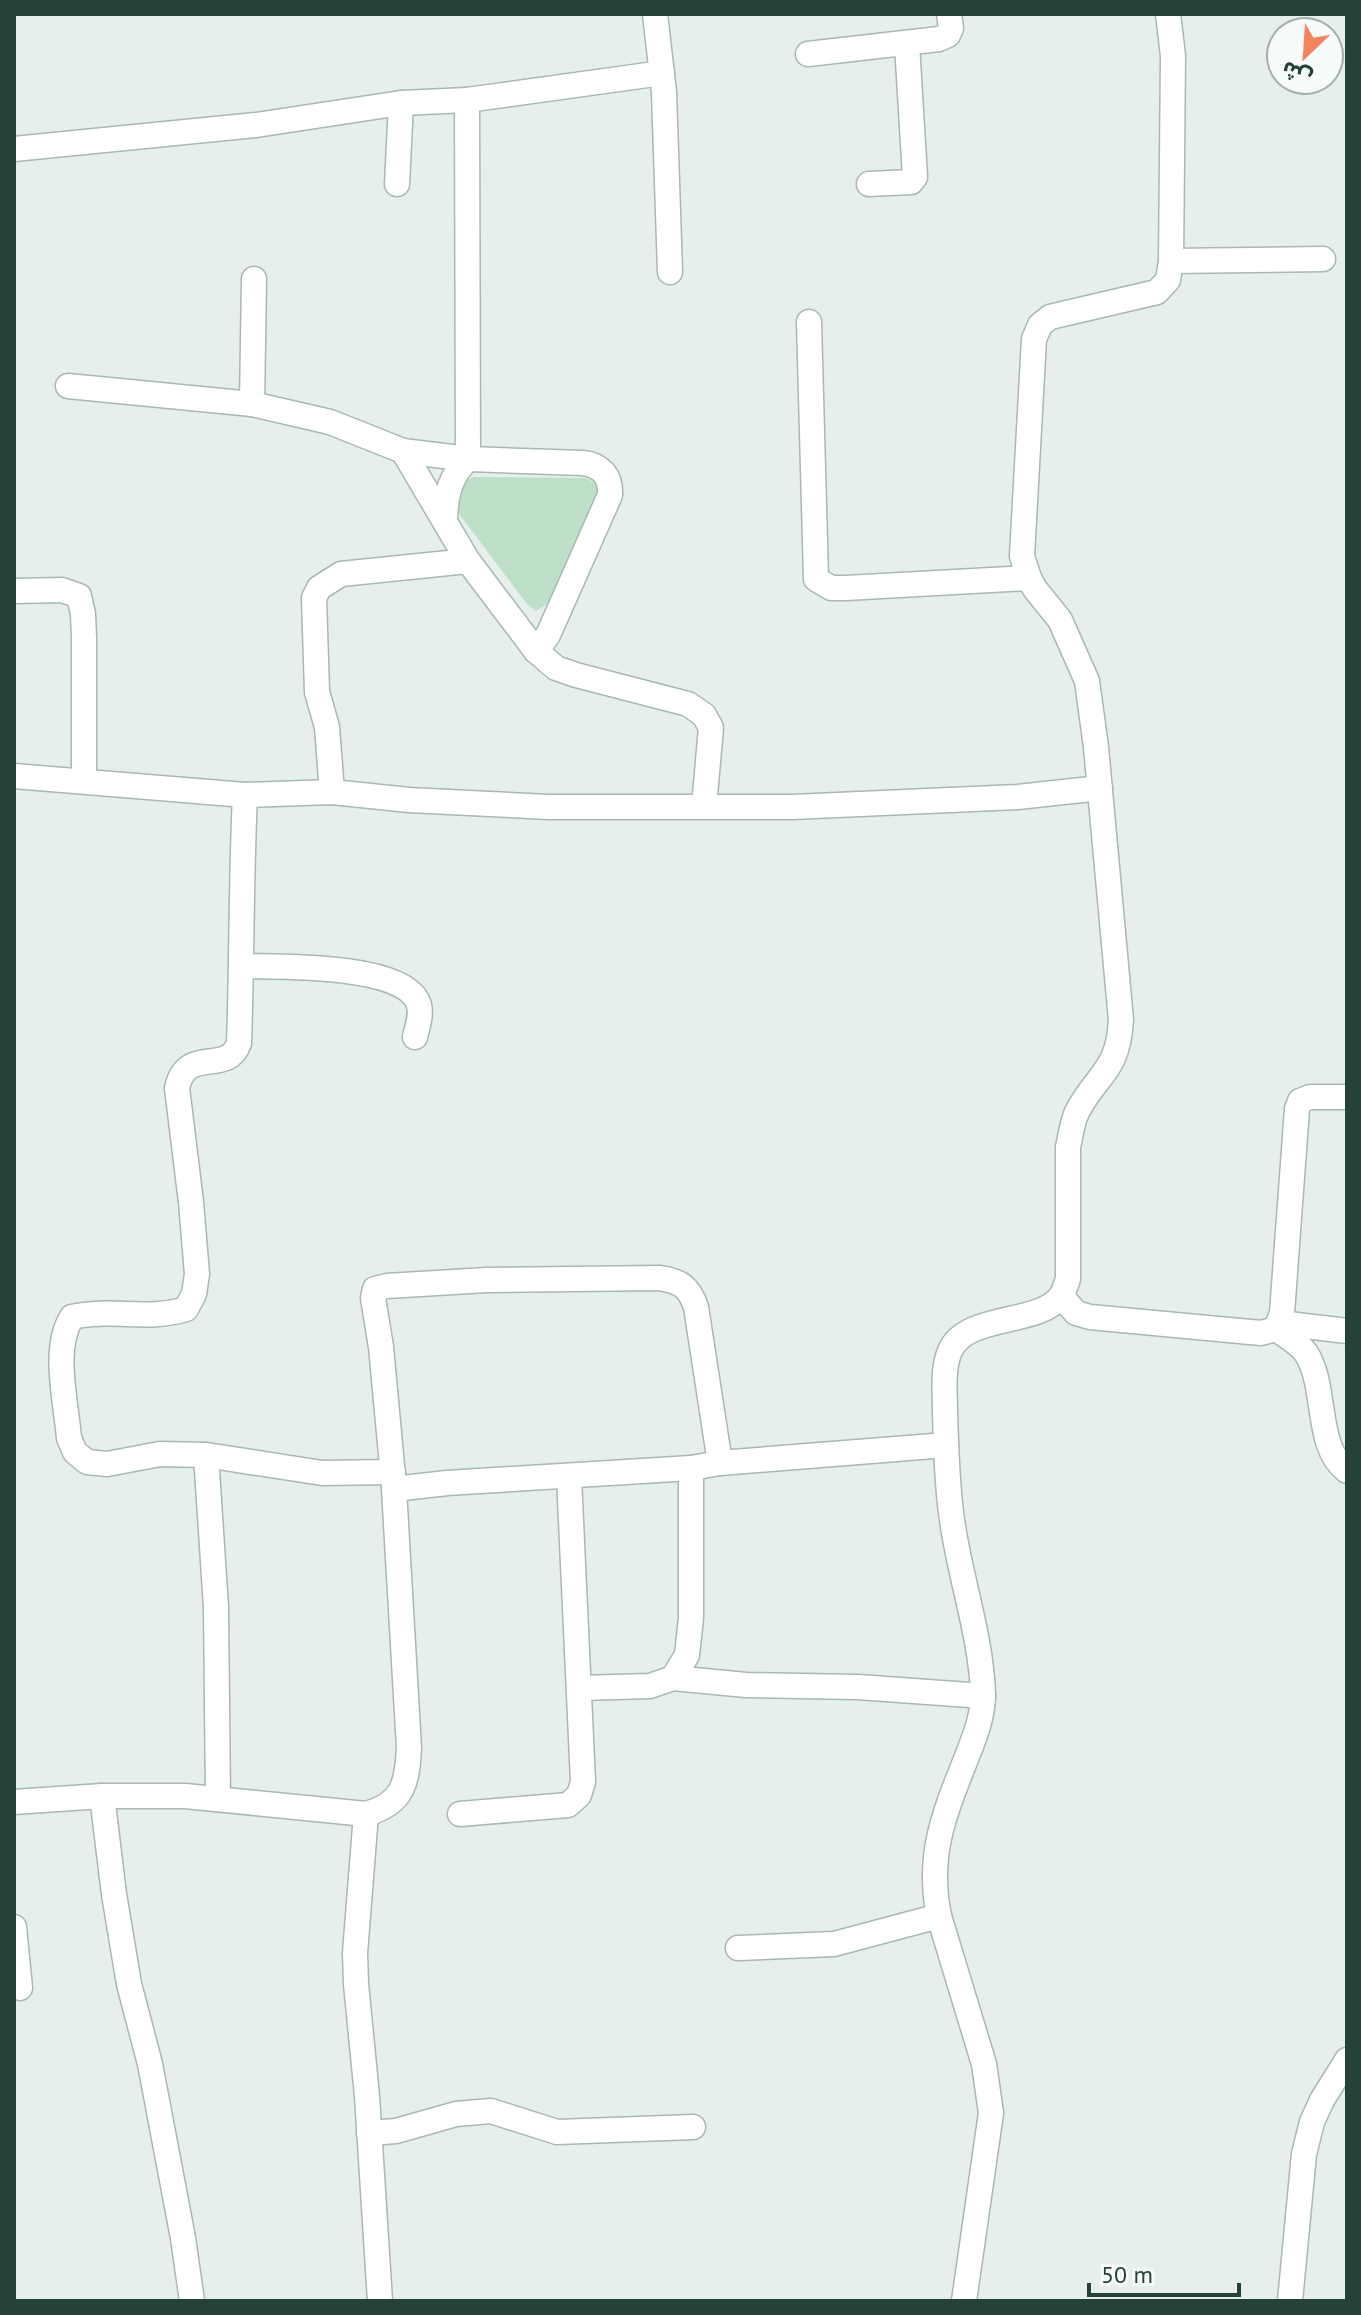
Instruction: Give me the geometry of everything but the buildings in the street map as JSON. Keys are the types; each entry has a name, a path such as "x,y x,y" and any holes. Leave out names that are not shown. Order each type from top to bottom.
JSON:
{"street":[{"path":"655,14 662,73 670,272"},
{"path":"808,54 907,44 948,35 951,28 949,14"},
{"path":"964,2301 991,2113 984,2064 934,1893 936,1847 942,1817 981,1720 983,1696 981,1669 952,1520 946,1445 945,1373 950,1349 962,1337 979,1328 1049,1306 1061,1296 1068,1279 1068,1147 1072,1127 1078,1110 1113,1062 1120,1041 1121,1020 1087,681 1060,620 1035,589 1022,556 1034,339 1040,325 1050,317 1157,292 1168,280 1171,261 1173,56 1168,14"},
{"path":"869,184 911,182 915,177 907,44"},
{"path":"14,149 256,125 401,103 467,100 662,73"},
{"path":"445,519 450,482 468,459 467,100"},
{"path":"397,184 401,103"},
{"path":"1171,261 1323,259"},
{"path":"252,404 254,279"},
{"path":"809,322 816,579 823,585 846,588 1029,578"},
{"path":"68,386 252,404 330,422 403,451 468,459 590,464 609,479 611,487 607,502 548,635 536,651"},
{"path":"403,451 468,561 536,651 556,668 688,704 704,715 711,728 704,806"},
{"path":"332,792 327,727 317,692 314,598 319,588 341,574 468,561"},
{"path":"14,591 62,590 79,596 83,626 84,781"},
{"path":"14,776 245,795 332,792 409,800 549,807 792,807 1018,797 1100,788"},
{"path":"245,795 239,1043 236,1053 227,1059 196,1062 180,1076 177,1088 197,1274 194,1294 186,1309 165,1316 91,1312 72,1317 60,1345 69,1438 75,1452 87,1462 107,1464 160,1454 206,1455 322,1473 447,1483 691,1468 946,1445"},
{"path":"243,966 365,973 394,981 408,988 418,1002 420,1017 415,1037"},
{"path":"1278,1326 1297,1109 1300,1101 1310,1097 1347,1097"},
{"path":"14,1802 148,1795 366,1814 393,1802 403,1788 408,1769 407,1701 394,1481 373,1298 375,1289 486,1280 659,1278 677,1281 690,1290 696,1307 720,1463"},
{"path":"1061,1296 1076,1313 1090,1317 1261,1333 1278,1326 1347,1331"},
{"path":"1278,1326 1305,1352 1319,1388 1327,1440 1334,1457 1347,1471"},
{"path":"206,1455 216,1607 218,1799"},
{"path":"673,1678 687,1655 691,1618 691,1468"},
{"path":"460,1814 568,1805 579,1795 583,1782 569,1477"},
{"path":"580,1688 650,1686 673,1678 746,1685 858,1687 983,1696"},
{"path":"102,1796 129,1984 150,2064 192,2301"},
{"path":"366,1814 355,1953 380,2301"},
{"path":"738,1948 834,1944 939,1916"},
{"path":"14,1927 20,1988"},
{"path":"1290,2301 1304,2154 1312,2122 1347,2060"},
{"path":"369,2133 396,2131 456,2114 483,2111 557,2132 693,2127"}],"green space":[{"path":"473,477 586,478 598,485 599,494 547,604 536,611 527,604 460,515 458,509 465,481"}]}
